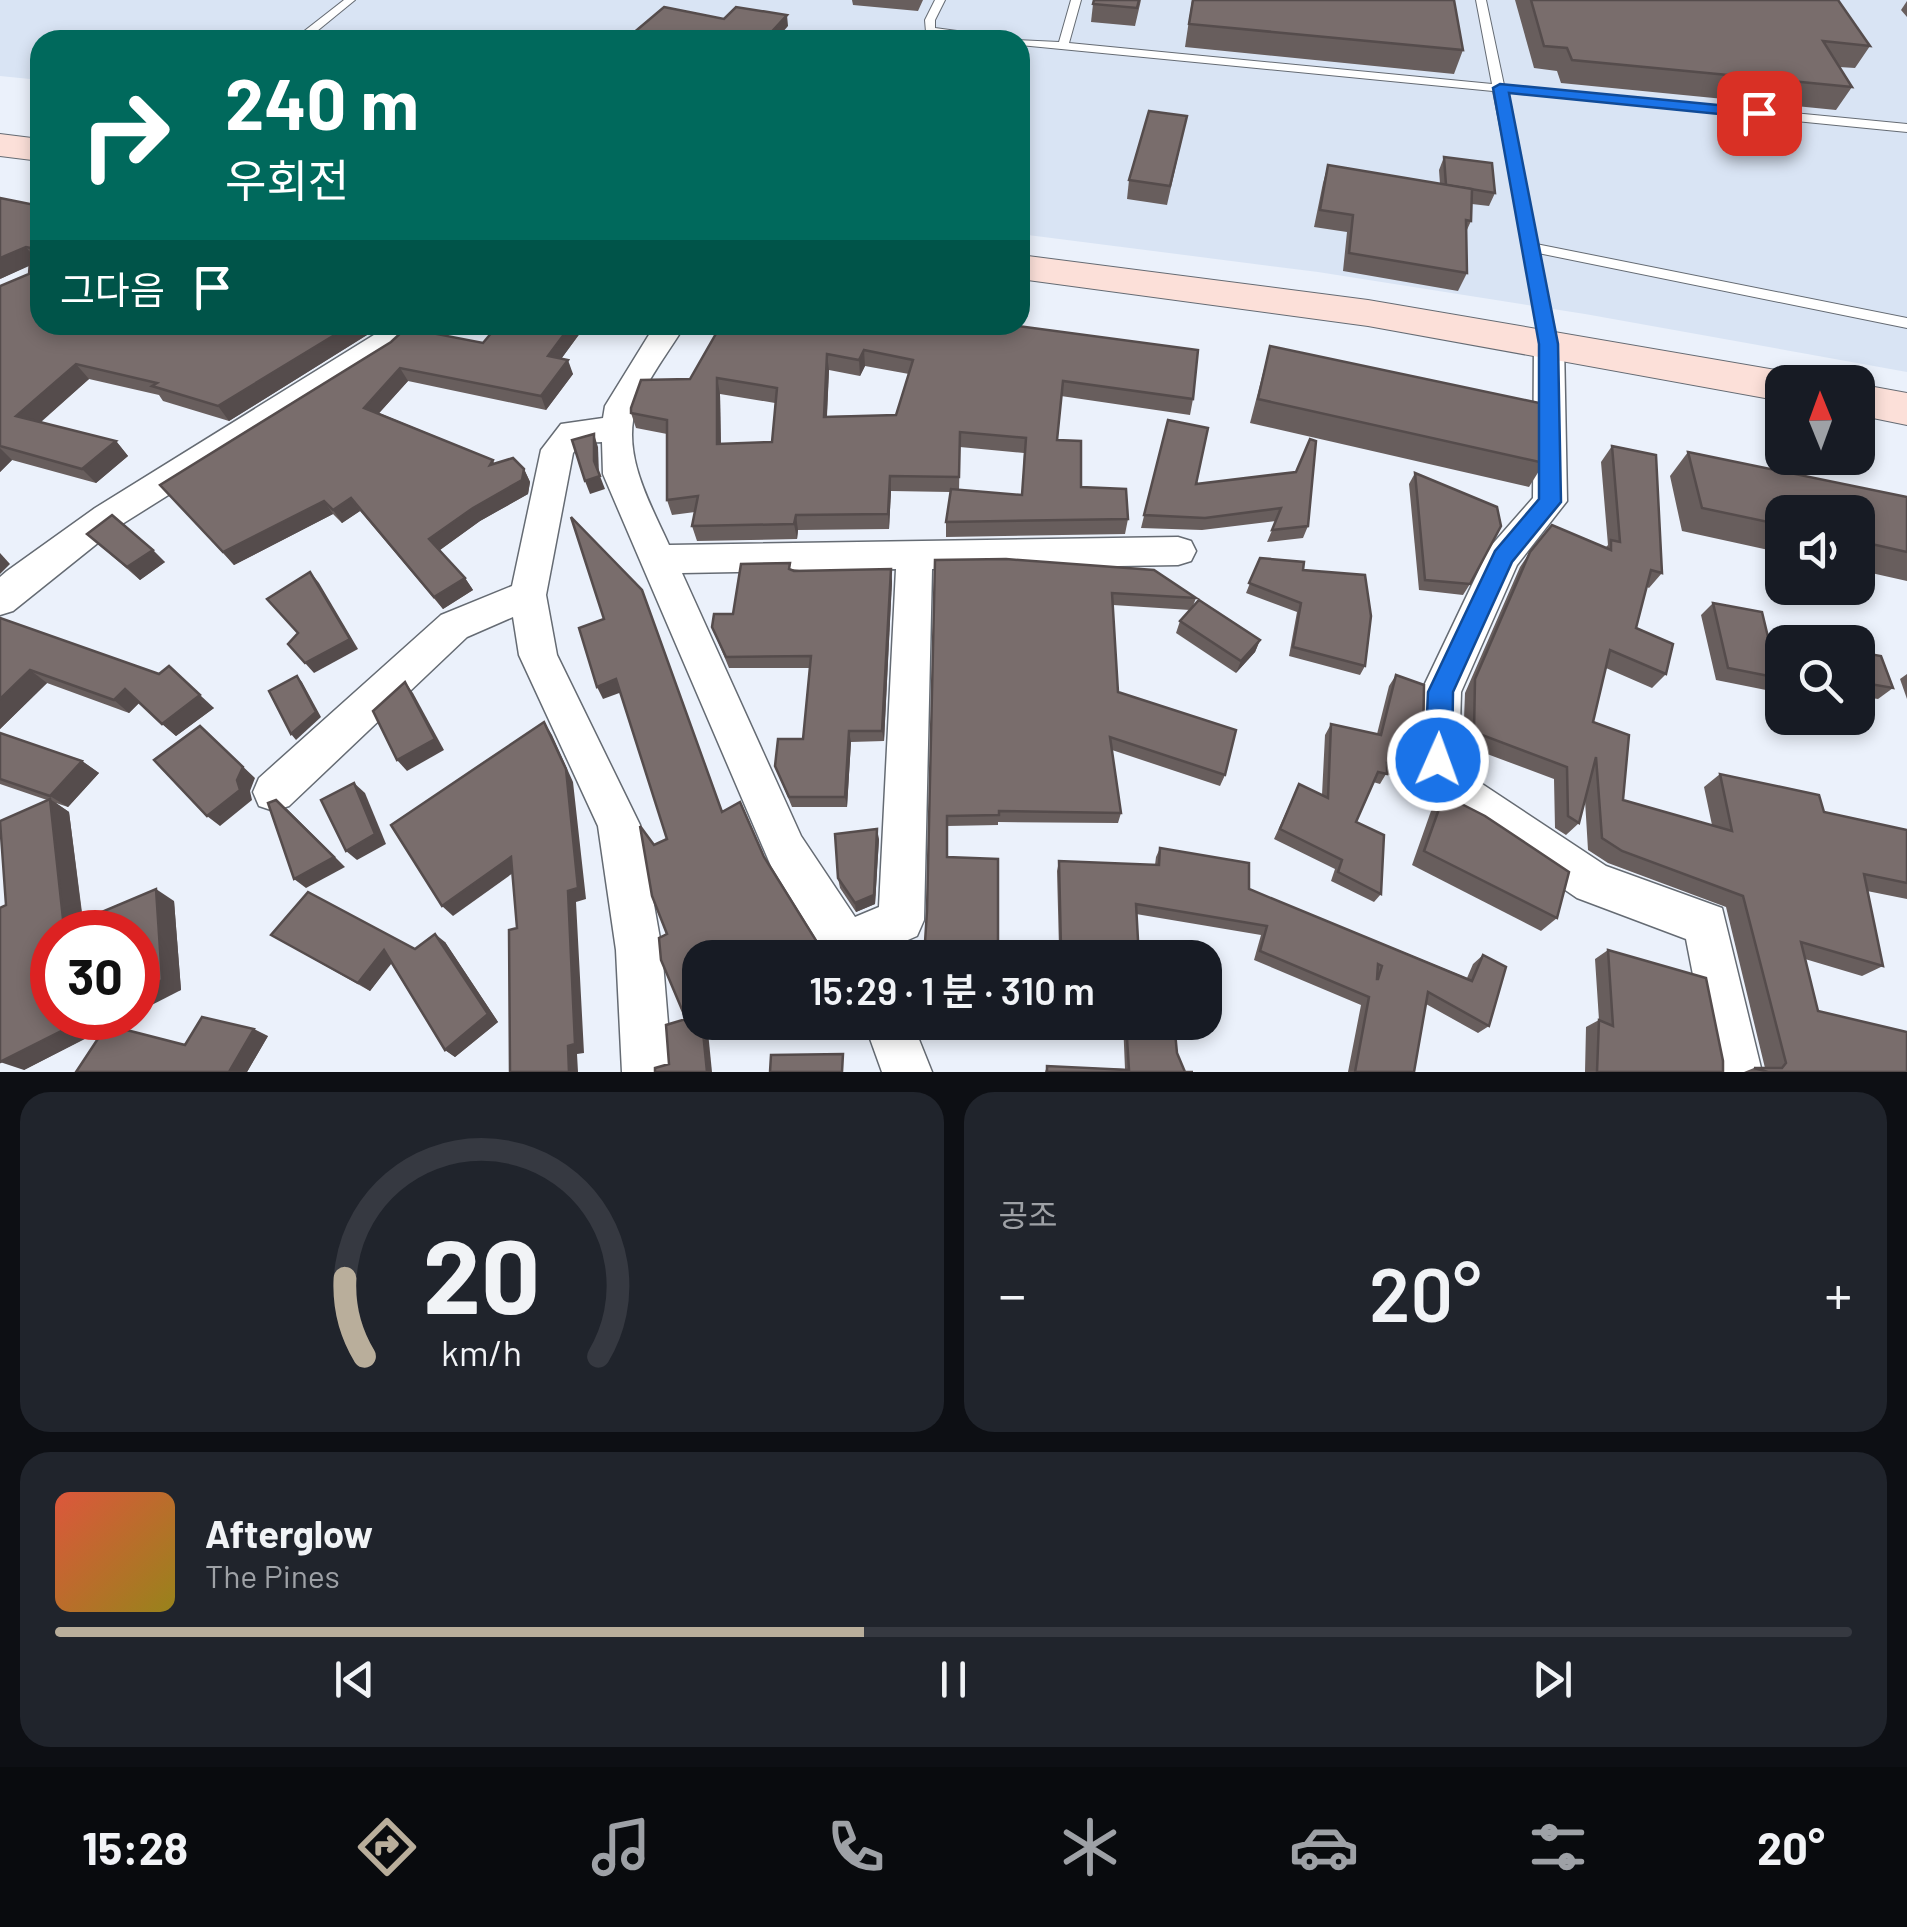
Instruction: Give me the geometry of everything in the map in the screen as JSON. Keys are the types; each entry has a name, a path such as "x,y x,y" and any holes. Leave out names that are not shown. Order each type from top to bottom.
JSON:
{"main road":[{"path":"0,146 30,149"},
{"path":"1030,268 1262,298 1765,383"},
{"path":"1875,403 1907,409"}],"street":[{"path":"0,600 107,517 397,335"},
{"path":"664,335 622,406 618,428 620,474 786,851 845,940"},
{"path":"1549,344 1550,502 1503,557 1441,692 1438,760 1452,788 1593,883 1706,924 1736,1072"},
{"path":"618,428 572,432 557,450 528,594 538,656 619,824 640,950 647,1072"},
{"path":"658,559 1178,551"},
{"path":"868,940 901,920 915,554"},
{"path":"274,792 454,626 528,594"},
{"path":"895,1040 907,1072"}],"lane":[{"path":"312,30 350,0"},
{"path":"930,30 940,0"},
{"path":"1063,46 1076,0"},
{"path":"1480,0 1549,344"},
{"path":"1030,43 1907,128"},
{"path":"1530,247 1907,322"}],"shaded area":[{"path":"0,0 1907,0 1907,372 1585,314 1318,272 1030,235 1030,30 30,30 30,79 0,76"}],"building":[{"path":"1094,0 1139,0 1137,8 1093,4"},
{"path":"1193,0 1454,0 1463,50 1189,24"},
{"path":"1531,0 1838,0 1870,46 1823,41 1852,87 1572,60 1567,48 1544,46"},
{"path":"664,7 724,19 736,7 787,15 773,30 637,30"},
{"path":"1149,111 1187,116 1170,186 1129,180"},
{"path":"1444,157 1492,163 1495,193 1446,185"},
{"path":"1328,165 1472,189 1471,221 1466,220 1467,273 1349,253 1353,215 1320,210"},
{"path":"0,198 30,204 30,248 0,258"},
{"path":"30,261 30,335 335,335 218,406 152,386 157,383 76,364 16,416 116,441 82,469 0,446 0,286 29,274"},
{"path":"1030,328 1198,350 1193,399 1063,381 1057,440 1081,441 1081,487 1126,489 1128,519 946,522 951,489 1022,495 1026,438 960,432 959,477 890,476 888,514 796,515 794,524 692,526 698,496 667,500 667,420 631,413 641,380 690,379 715,335 1030,335","holes":["864,350 913,360 896,415 824,417 827,354 859,360","717,378 777,388 772,442 717,444"]},
{"path":"398,335 442,335 483,343 490,335 564,335 548,356 568,360 541,396 400,368 364,408 493,460 490,465 513,458 524,469 522,480 429,539 465,578 434,597 351,498 333,510 324,501 223,552 160,485"},
{"path":"1270,346 1544,404 1544,463 1258,399"},
{"path":"1168,420 1208,428 1196,484 1296,472 1310,439 1316,441 1308,526 1272,530 1281,508 1205,518 1144,515"},
{"path":"594,434 594,461 600,476 585,481 572,440"},
{"path":"1612,446 1656,455 1662,573 1651,570 1636,628 1673,644 1666,674 1610,650 1593,722 1629,735 1623,800 1732,831 1720,774 1819,795 1824,812 1907,830 1907,883 1864,874 1883,966 1801,942 1818,1011 1907,1032 1907,1072 1768,1072 1754,1068 1782,1068 1786,1063 1743,896 1622,851 1602,838 1596,757 1579,823 1568,816 1567,767 1474,732 1475,679 1530,552 1552,525 1611,550 1611,540 1620,542"},
{"path":"1688,452 1765,468 1765,475 1800,475 1907,497 1907,552 1875,545 1875,495 1765,495 1765,521 1702,508"},
{"path":"1415,473 1497,507 1501,526 1470,584 1425,580"},
{"path":"112,515 153,550 127,567 87,534"},
{"path":"571,517 642,590 722,812 740,802 764,857 816,940 682,940 682,1010 661,960 659,938 667,934 652,896 640,826 654,845 667,839 616,679 597,687 579,628 604,619"},
{"path":"1260,558 1304,562 1303,570 1365,575 1371,616 1365,666 1293,647 1301,603 1249,583"},
{"path":"1006,559 1154,570 1196,598 1112,593 1118,692 1236,730 1225,775 1110,737 1121,813 999,811 999,815 947,816 947,857 998,859 998,940 925,940 935,560"},
{"path":"790,563 789,569 794,571 891,569 882,731 849,731 845,797 789,797 775,766 778,739 803,739 811,656 726,657 712,627 714,614 733,614 741,564"},
{"path":"310,572 350,639 305,663 288,644 298,633 267,599"},
{"path":"1199,600 1260,640 1241,661 1180,621"},
{"path":"1713,603 1762,612 1765,625 1765,675 1728,668"},
{"path":"0,618 159,674 169,666 200,695 162,724 125,689 114,700 30,670 0,699"},
{"path":"1875,655 1881,656 1893,688 1875,685"},
{"path":"1396,675 1424,685 1423,749 1432,773 1387,763 1387,774 1378,772 1356,822 1384,835 1381,894 1338,872 1342,860 1280,829 1299,784 1328,798 1331,724 1381,735"},
{"path":"297,676 316,712 291,734 269,691"},
{"path":"405,682 435,739 397,760 373,711"},
{"path":"544,722 566,769 578,888 568,891 575,1044 568,1046 569,1072 510,1072 509,930 517,928 511,857 442,906 391,825"},
{"path":"200,726 243,767 237,780 240,790 207,816 154,760"},
{"path":"0,733 82,761 50,796 0,779"},
{"path":"354,783 375,834 346,851 321,800"},
{"path":"1444,795 1485,816 1569,872 1557,918 1424,851"},
{"path":"50,799 62,910 30,910 30,1040 44,1040 0,1062 0,908 6,905 0,821"},
{"path":"276,800 334,857 294,879 268,803"},
{"path":"877,829 874,895 855,903 838,878 835,834"},
{"path":"1160,848 1249,863 1249,889 1472,981 1483,955 1506,967 1489,1026 1428,992 1414,1072 1355,1072 1369,997 1260,951 1267,926 1136,904 1138,940 1061,940 1059,861 1159,865"},
{"path":"156,889 157,910 106,910"},
{"path":"308,892 415,949 435,934 488,1014 445,1050 384,950 358,983 271,935"},
{"path":"1608,950 1706,978 1723,1072 1597,1072 1599,1020 1613,1026"},
{"path":"202,1017 254,1029 229,1072 76,1072 97,1040 160,1039 185,1045"},
{"path":"682,1020 682,1040 704,1040 707,1072 655,1072 655,1068 669,1064 666,1025"},
{"path":"1127,1040 1176,1040 1185,1072 1047,1072 1047,1066 1129,1070"},
{"path":"843,1054 842,1072 770,1072 771,1055"}],"route":[{"path":"1438,760 1441,692 1503,557 1550,502 1549,344 1500,88 1759,113"}]}
